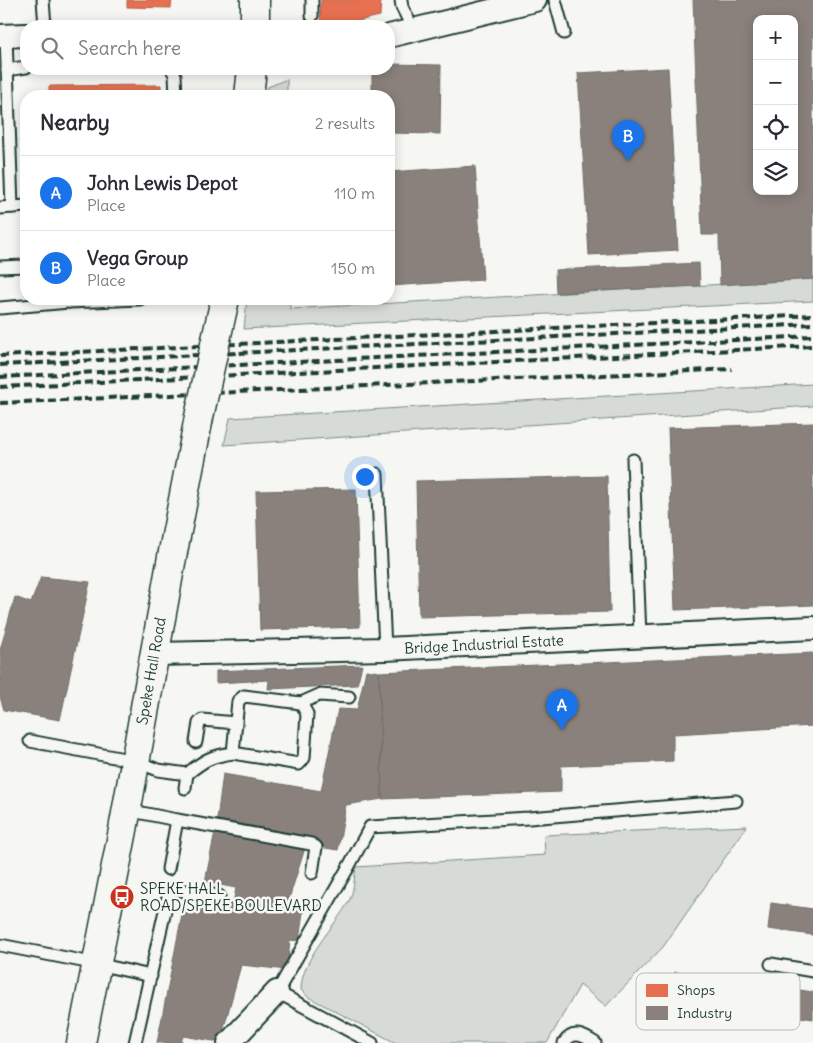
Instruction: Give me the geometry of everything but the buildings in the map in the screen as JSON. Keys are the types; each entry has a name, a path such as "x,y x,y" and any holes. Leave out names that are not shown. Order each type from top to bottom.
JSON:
{"highway":[{"path":"254,20 255,0"},
{"path":"250,90 251,75"},
{"name":"Speke Hall Road","path":"81,1043 127,810 154,654 199,417 224,305"}],"street":[{"path":"395,34 535,0"},
{"name":"Bridge Industrial Estate","path":"154,654 385,649 813,628"},
{"path":"229,1043 276,992"}],"lane":[{"path":"44,0 45,20"},
{"path":"312,0 312,16"},
{"path":"400,0 413,29"},
{"path":"555,0 564,32"},
{"path":"11,36 7,70 6,208 20,207"},
{"path":"7,70 20,68"},
{"path":"175,75 176,90"},
{"path":"0,268 20,266"},
{"path":"0,308 26,305"},
{"path":"633,460 640,636"},
{"path":"377,474 385,649"},
{"path":"233,753 238,701 244,696 301,703 319,695 349,697"},
{"path":"185,788 187,774 200,763 216,755 233,753 299,764 304,758 307,714 301,703"},
{"path":"196,742 199,723 202,720 236,724"},
{"path":"30,740 135,761 158,770 187,774"},
{"path":"372,1043 276,992 370,827 529,818 736,801"},
{"path":"127,810 311,844 316,846 312,873"},
{"path":"168,869 177,820"},
{"path":"135,1043 169,893 178,890 219,896"},
{"path":"0,945 151,976"},
{"path":"771,964 813,971"},
{"path":"564,1043 573,1035 581,1034 596,1043"}],"shaded area":[{"path":"287,79 287,90 268,90 268,87"},
{"path":"813,279 813,301 244,329 246,305 290,305 290,309 395,305 395,303"},
{"path":"813,384 813,406 224,445 230,418"},
{"path":"747,826 663,947 606,1006 580,985 547,1043 396,1043 308,997 301,990 302,978 312,955 351,897 356,867 545,855 544,835"}],"railway":[{"path":"0,356 813,315"},
{"path":"0,365 813,324"},
{"path":"0,377 813,336"},
{"path":"0,387 813,346"},
{"path":"0,403 732,369"}],"place":[{"name":"Vega Group","path":"628,161"},
{"name":"John Lewis Depot","path":"562,730"},
{"name":"SPEKE HALL ROAD/SPEKE BOULEVARD","path":"122,897"}]}
